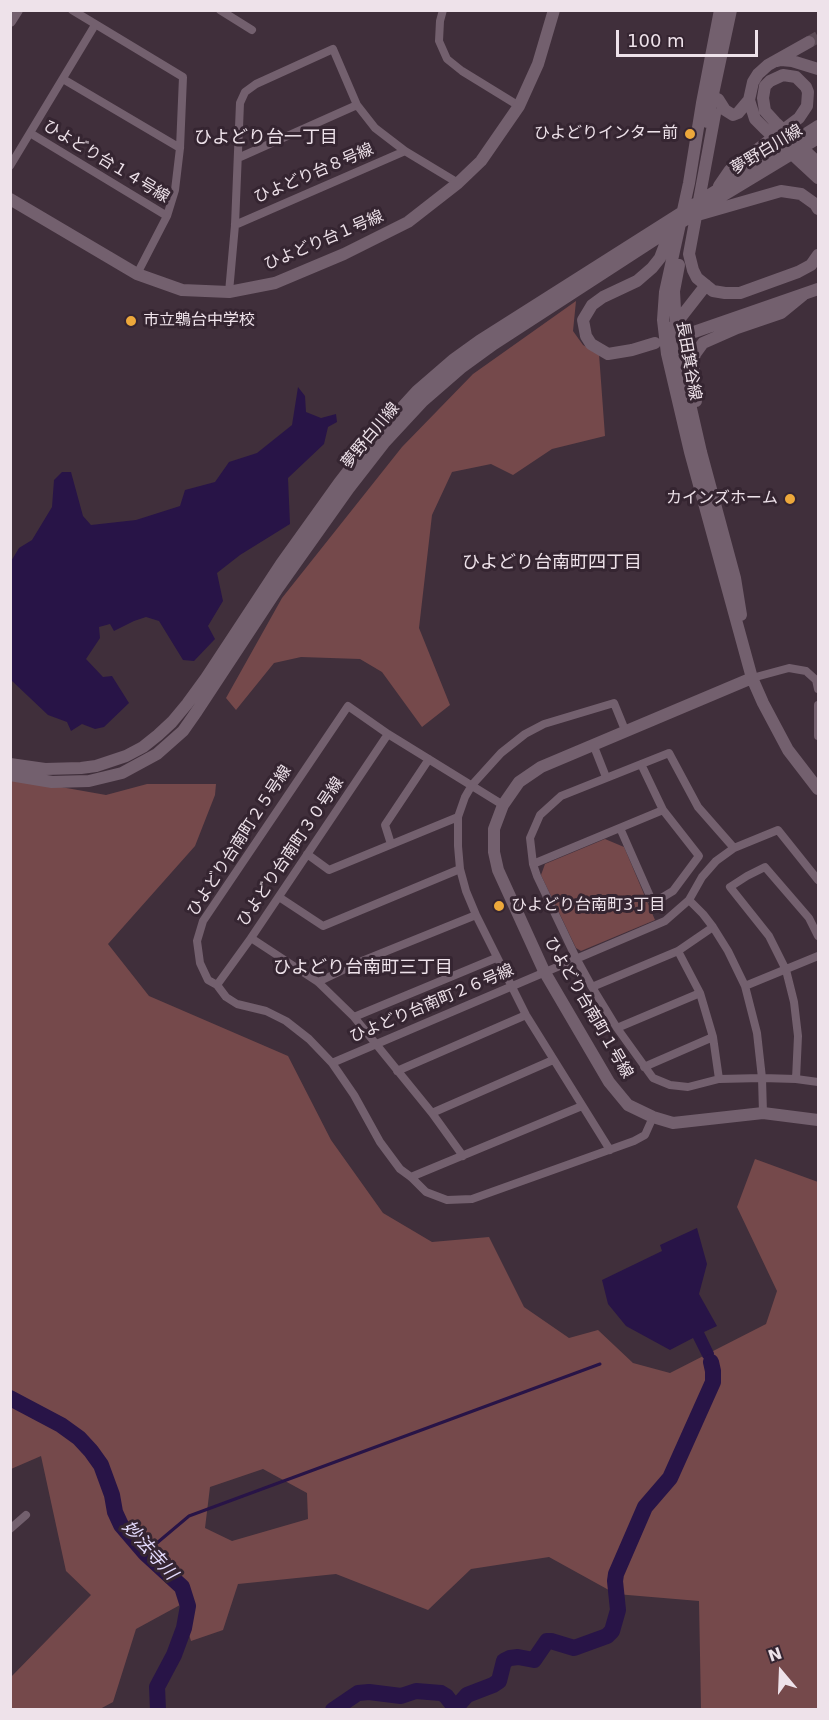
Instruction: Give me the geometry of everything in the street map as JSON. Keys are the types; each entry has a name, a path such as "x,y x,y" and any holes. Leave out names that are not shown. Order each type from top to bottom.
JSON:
{"street":[{"path":"10,21 17,10"},
{"path":"72,10 183,77 180,148 175,190 167,216 137,274"},
{"path":"443,10 439,41 447,59 462,71 519,106"},
{"name":"ひよどり台１号線","path":"10,199 137,274 182,290 230,292 275,283 344,254 408,222 458,183 481,161 519,106 538,64 554,10"},
{"path":"223,11 252,30"},
{"path":"654,343 608,354 591,344 583,329 583,320 592,305 646,275 660,258 695,184 718,99 727,11"},
{"name":"長田箕谷線","path":"727,11 702,103 695,184 663,320 672,377 752,678 788,750 819,789"},
{"path":"10,166 95,25"},
{"path":"718,99 725,110 733,115 738,113 749,100 753,82 758,74 809,42"},
{"path":"230,292 240,104 245,92 256,84 333,49 357,105 375,128 405,151 458,183"},
{"path":"773,63 781,60 792,61 819,69"},
{"path":"717,189 730,170 799,118 807,106 808,92 796,77 783,75 765,86 762,98 769,125"},
{"path":"63,79 180,148"},
{"path":"749,100 755,119 769,125 812,162 819,178"},
{"path":"238,158 357,105"},
{"name":"夢野白川線","path":"10,764 45,769 73,769 96,766 126,756 143,747 172,722 200,687 281,564 339,483 374,438 417,391 479,341 819,126"},
{"name":"ひよどり台１４号線","path":"30,133 167,216"},
{"name":"夢野白川線","path":"10,775 52,782 89,782 122,773 157,754 183,730 278,588 349,489 384,443 423,401 487,349 819,138"},
{"name":"ひよどり台８号線","path":"235,225 405,151"},
{"path":"695,184 689,254 697,278 713,291 740,293 773,285 819,269"},
{"path":"692,217 781,191 801,194 819,209"},
{"path":"754,289 798,272 811,265 819,255"},
{"path":"672,377 670,333 675,323 706,285"},
{"path":"694,332 819,289"},
{"name":"長田箕谷線","path":"670,291 677,347 701,452 735,578 752,678"},
{"path":"701,452 693,367 695,354 704,343 717,336 780,314 802,295"},
{"path":"752,678 789,668 806,671 816,680 819,689"},
{"name":"ひよどり台南町１号線","path":"752,678 593,744 541,767 526,777 519,782 503,805 494,829 494,852 514,907 544,971 609,1082 628,1105 653,1117 673,1123 763,1113 819,1120"},
{"path":"610,1150 526,1015 465,891 458,846 459,817 465,797 472,785 501,753 523,735 544,724 614,703 625,730"},
{"path":"819,705 819,736"},
{"name":"ひよどり台南町２５号線","path":"503,805 388,734 348,706 203,921 197,941 200,963 208,980 217,985 226,998 237,1004 266,1011 286,1021 309,1040 332,1063 354,1095 380,1142 400,1169 426,1192 447,1200 472,1199 634,1141 645,1135 653,1117"},
{"name":"ひよどり台南町３０号線","path":"217,985 388,734"},
{"path":"593,744 606,777"},
{"path":"734,848 698,807 669,753 561,796 540,815 530,838 533,864 576,958 617,1028 653,1078 670,1085 688,1087 719,1079 796,1079 819,1082"},
{"path":"392,844 384,825 429,759"},
{"path":"620,828 653,903 673,891 699,856 663,810 641,764"},
{"path":"533,864 663,810"},
{"path":"307,854 330,870 459,817"},
{"name":"ひよどり台南町２６号線","path":"332,1063 665,921 688,900 702,877 716,861 734,848 778,830 819,880"},
{"path":"796,1079 798,1036 794,1002 786,970 769,936 730,887 765,867 809,918 819,936"},
{"path":"279,897 323,926 460,869"},
{"path":"688,900 713,927 746,986 757,1033 763,1113"},
{"path":"318,982 362,961 476,915"},
{"path":"592,987 678,951 713,927"},
{"path":"251,938 318,982 354,1017 432,1113 462,1156"},
{"path":"678,951 700,993 713,1037 719,1079"},
{"path":"746,986 819,956"},
{"path":"354,1017 496,958"},
{"path":"617,1028 700,993"},
{"path":"397,1071 526,1015"},
{"path":"644,1067 713,1037"},
{"path":"432,1113 553,1060"},
{"path":"411,1177 582,1106"},
{"path":"10,1529 26,1515"}],"shaded area":[{"path":"576,301 573,331 583,345 599,354 605,436 552,449 513,475 491,464 452,472 432,515 419,628 450,705 422,727 382,672 360,659 301,657 274,663 236,710 226,698 282,598 402,447 473,374"},
{"path":"298,387 305,396 306,412 321,418 336,414 337,422 328,427 324,444 288,478 290,524 240,555 217,573 223,601 208,626 215,639 194,661 183,660 159,621 146,617 114,631 110,624 99,627 100,638 86,659 103,677 112,676 129,703 104,727 95,729 82,724 71,731 67,722 48,715 11,680 10,563 19,548 32,540 52,507 54,480 62,472 71,472 83,516 91,525 136,520 180,506 185,490 215,482 229,462 257,453 292,425"},
{"path":"10,778 106,795 147,784 216,784 215,795 195,846 108,944 149,996 288,1056 331,1140 383,1213 432,1242 489,1237 524,1307 569,1338 598,1330 633,1363 670,1373 766,1324 777,1291 737,1207 755,1159 818,1182 818,1709 701,1709 699,1601 616,1594 549,1557 471,1569 428,1610 336,1574 238,1584 223,1630 191,1641 180,1605 136,1629 113,1702 100,1709 11,1709 11,1677 91,1595 66,1571 41,1456 11,1469","holes":["263,1469 307,1493 308,1519 232,1541 205,1528 210,1487"]},
{"path":"605,839 624,847 655,920 581,951 576,948 541,875 545,864"},
{"path":"697,1228 707,1264 699,1294 717,1326 704,1332 714,1353 713,1361 710,1363 703,1358 693,1338 670,1350 626,1326 608,1304 602,1280 662,1251 660,1245"}],"waterway":[{"path":"333,1710 358,1693 369,1692 401,1696 416,1691 441,1693 453,1705 460,1703 467,1695 499,1681 504,1661 518,1657 534,1660 547,1641 574,1648 607,1636 612,1631 618,1610 616,1574 645,1507 670,1478 713,1382 711,1362"},
{"path":"145,1553 189,1516 600,1364"},
{"name":"妙法寺川","path":"10,1398 61,1425 79,1438 91,1451 101,1465 121,1525 145,1553 182,1587 188,1606 184,1628 174,1655 157,1687 158,1710"}],"tunnel":[{"path":"809,42 818,37"}],"place":[{"name":"ひよどりインター前","path":"690,134"},
{"name":"市立鵯台中学校","path":"131,321"},
{"name":"カインズホーム","path":"790,499"},
{"name":"ひよどり台南町3丁目","path":"499,906"}],"district":[{"name":"ひよどり台一丁目","path":"266,138"},
{"name":"ひよどり台南町四丁目","path":"552,563"},
{"name":"ひよどり台南町三丁目","path":"363,968"}]}
